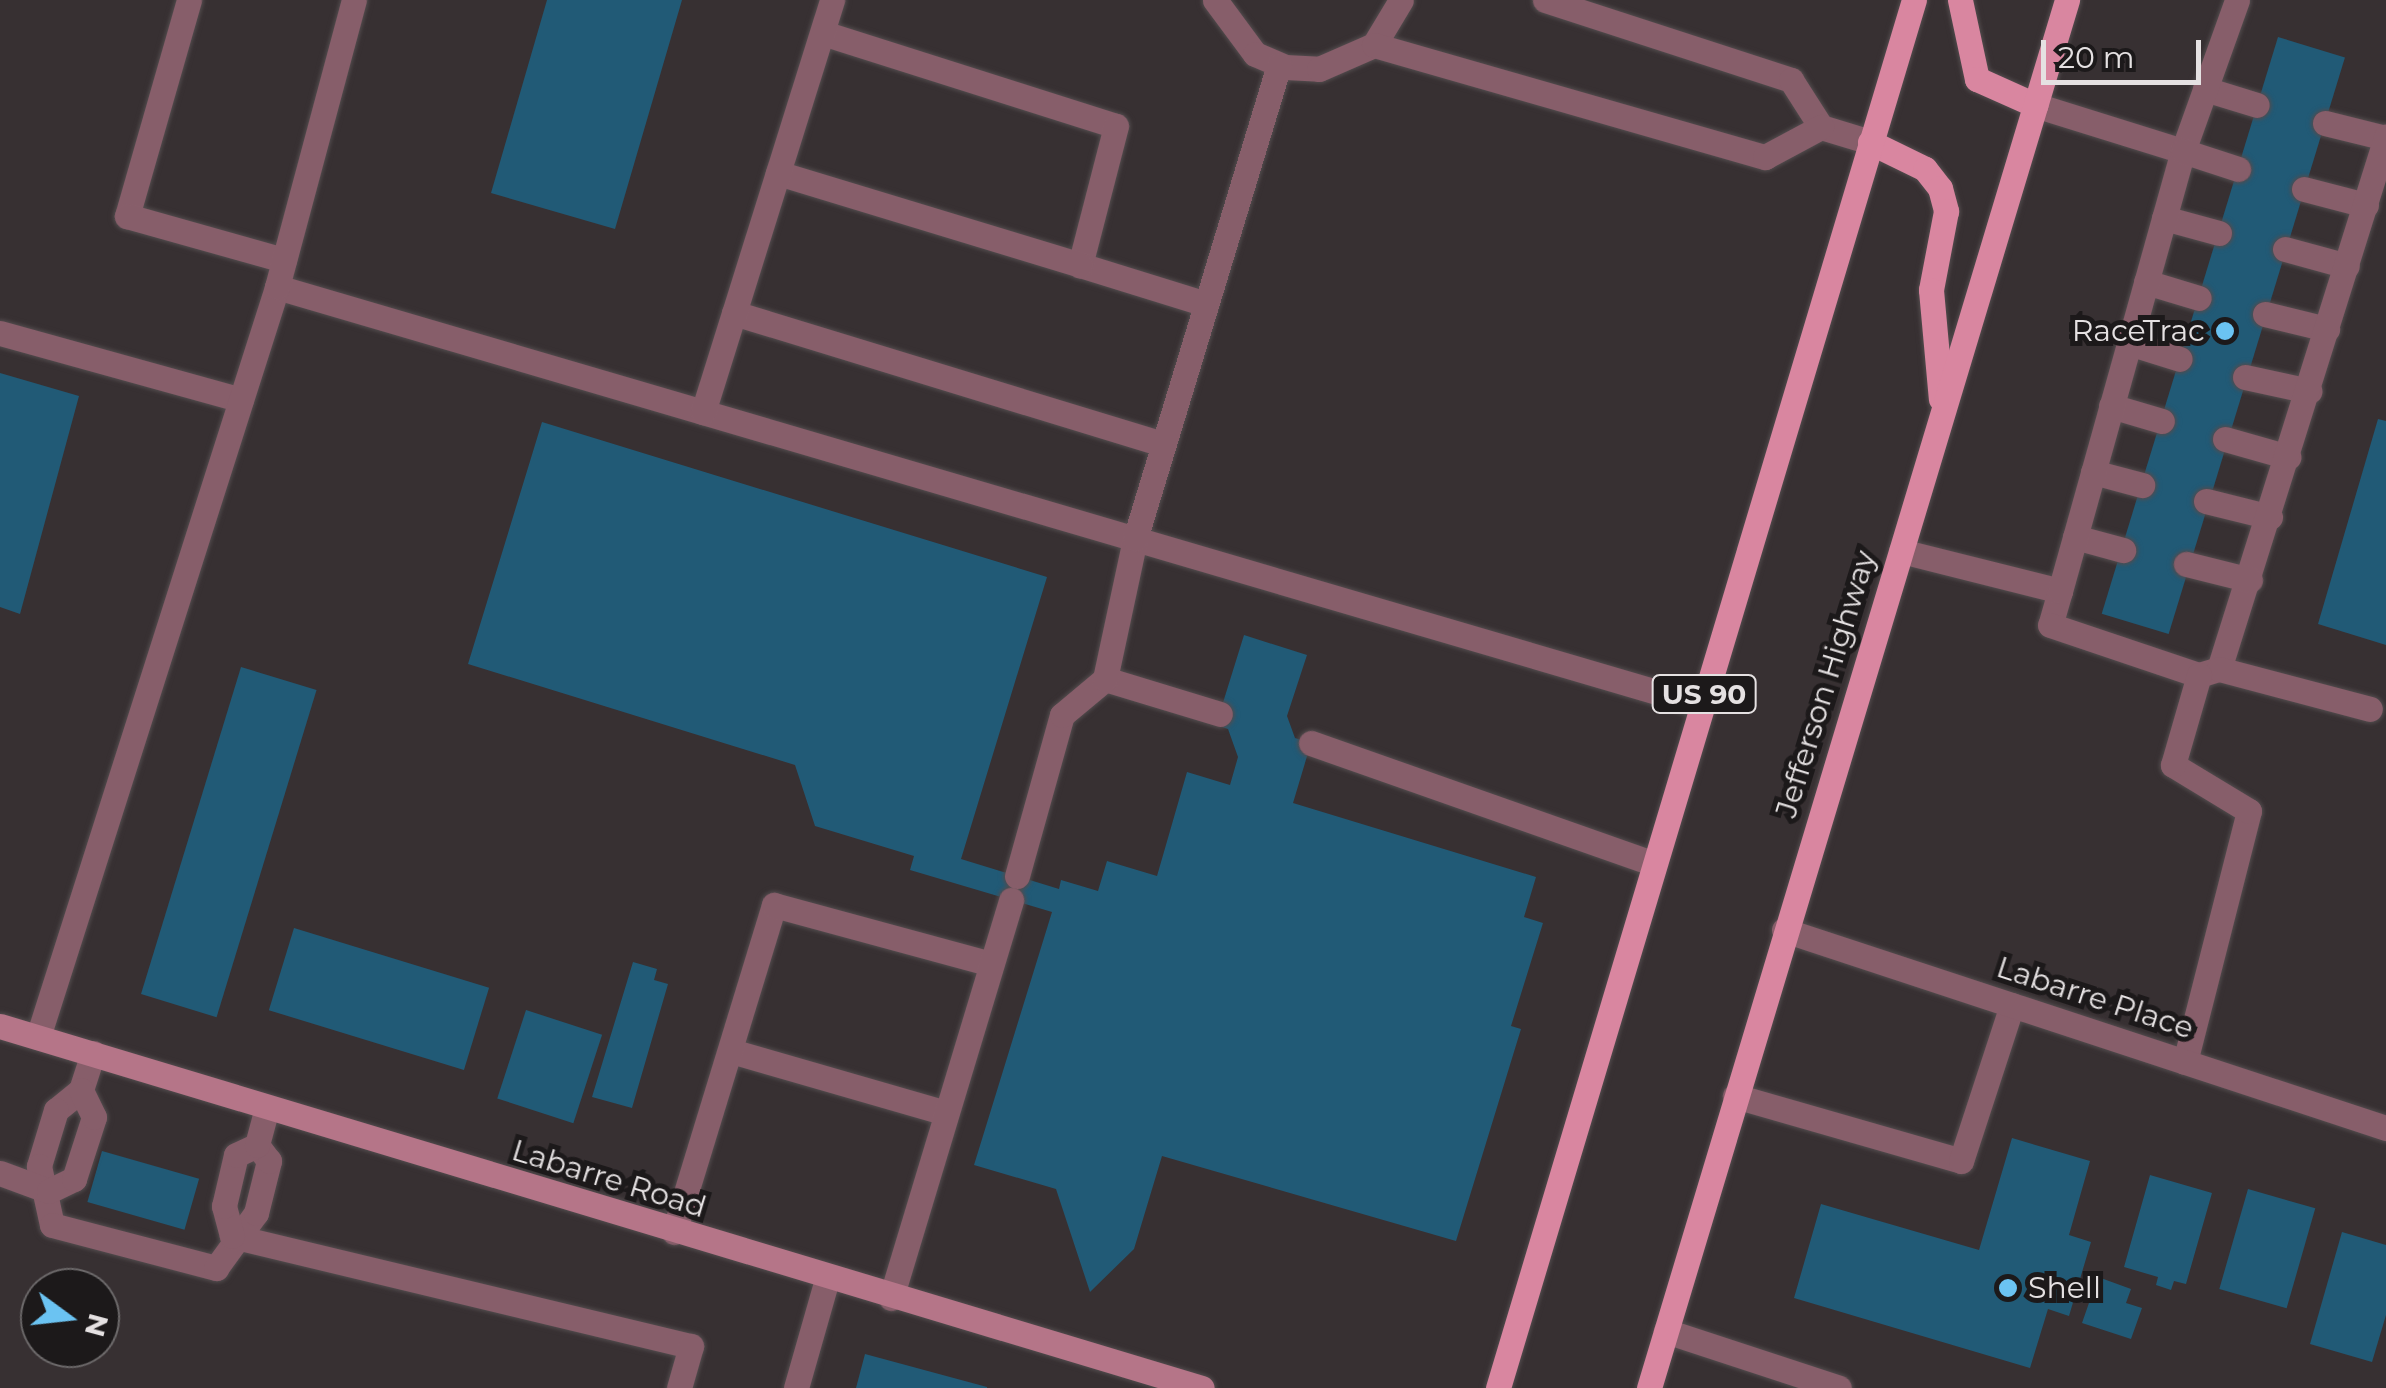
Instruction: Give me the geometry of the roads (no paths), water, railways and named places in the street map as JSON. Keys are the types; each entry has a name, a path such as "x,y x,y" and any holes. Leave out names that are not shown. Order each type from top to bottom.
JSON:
{"main road":[{"name":"US 90","path":"1498,1388 1914,0"},
{"path":"1960,0 1977,79 2035,105"},
{"name":"Jefferson Highway","path":"1649,1388 2066,0"},
{"path":"1870,142 1925,170 1940,188 1946,212 1930,290 1943,414"}],"street":[{"path":"190,0 127,216 284,260"},
{"path":"38,1037 277,287 354,0"},
{"path":"703,412 832,0"},
{"path":"1214,0 1230,31 1279,65 1319,69 1374,45 1400,0"},
{"path":"1545,0 1791,80 1821,127 1870,142"},
{"path":"2237,0 2182,151 2050,625 2209,672 2370,709"},
{"path":"823,33 1116,126 1080,265"},
{"path":"1374,45 1766,157 1821,127"},
{"path":"891,1298 1062,715 1105,679 1135,538 1279,65"},
{"path":"2204,89 2257,104"},
{"path":"2035,105 2238,170"},
{"path":"2185,1062 2249,811 2173,765 2250,580 2386,138 2325,123"},
{"path":"778,173 1206,304"},
{"path":"2304,189 2366,205"},
{"path":"2164,218 2219,233"},
{"path":"2285,249 2347,266"},
{"path":"2146,282 2199,298"},
{"path":"277,287 1701,705"},
{"path":"734,314 1163,444"},
{"path":"2265,314 2327,329"},
{"path":"0,333 241,400"},
{"path":"2129,343 2180,360"},
{"path":"2245,377 2308,392"},
{"path":"2111,406 2162,422"},
{"path":"2226,439 2288,457"},
{"path":"2093,472 2142,484"},
{"path":"2206,501 2270,517"},
{"path":"2075,537 2123,550"},
{"path":"1902,550 2060,592"},
{"path":"2186,564 2250,580"},
{"path":"1105,679 1220,714"},
{"path":"1310,744 1654,864"},
{"path":"674,1232 774,905 991,964"},
{"name":"Labarre Place","path":"1784,930 2386,1127"},
{"path":"1735,1096 1961,1161 2012,1005"},
{"name":"Labarre Road","path":"0,1026 891,1298 1202,1388"},
{"path":"732,1050 946,1113"},
{"path":"92,1053 81,1090 56,1110 39,1166 49,1191 52,1224 216,1268 232,1236 224,1206 236,1156 257,1145 266,1108"},
{"path":"0,1173 49,1191 74,1179 94,1116 81,1090"},
{"path":"232,1236 691,1346 679,1388"},
{"path":"796,1388 828,1279"},
{"path":"1666,1331 1839,1388"}],"place":[{"name":"RaceTrac","path":"2225,331"},
{"name":"Shell","path":"2008,1288"}]}
